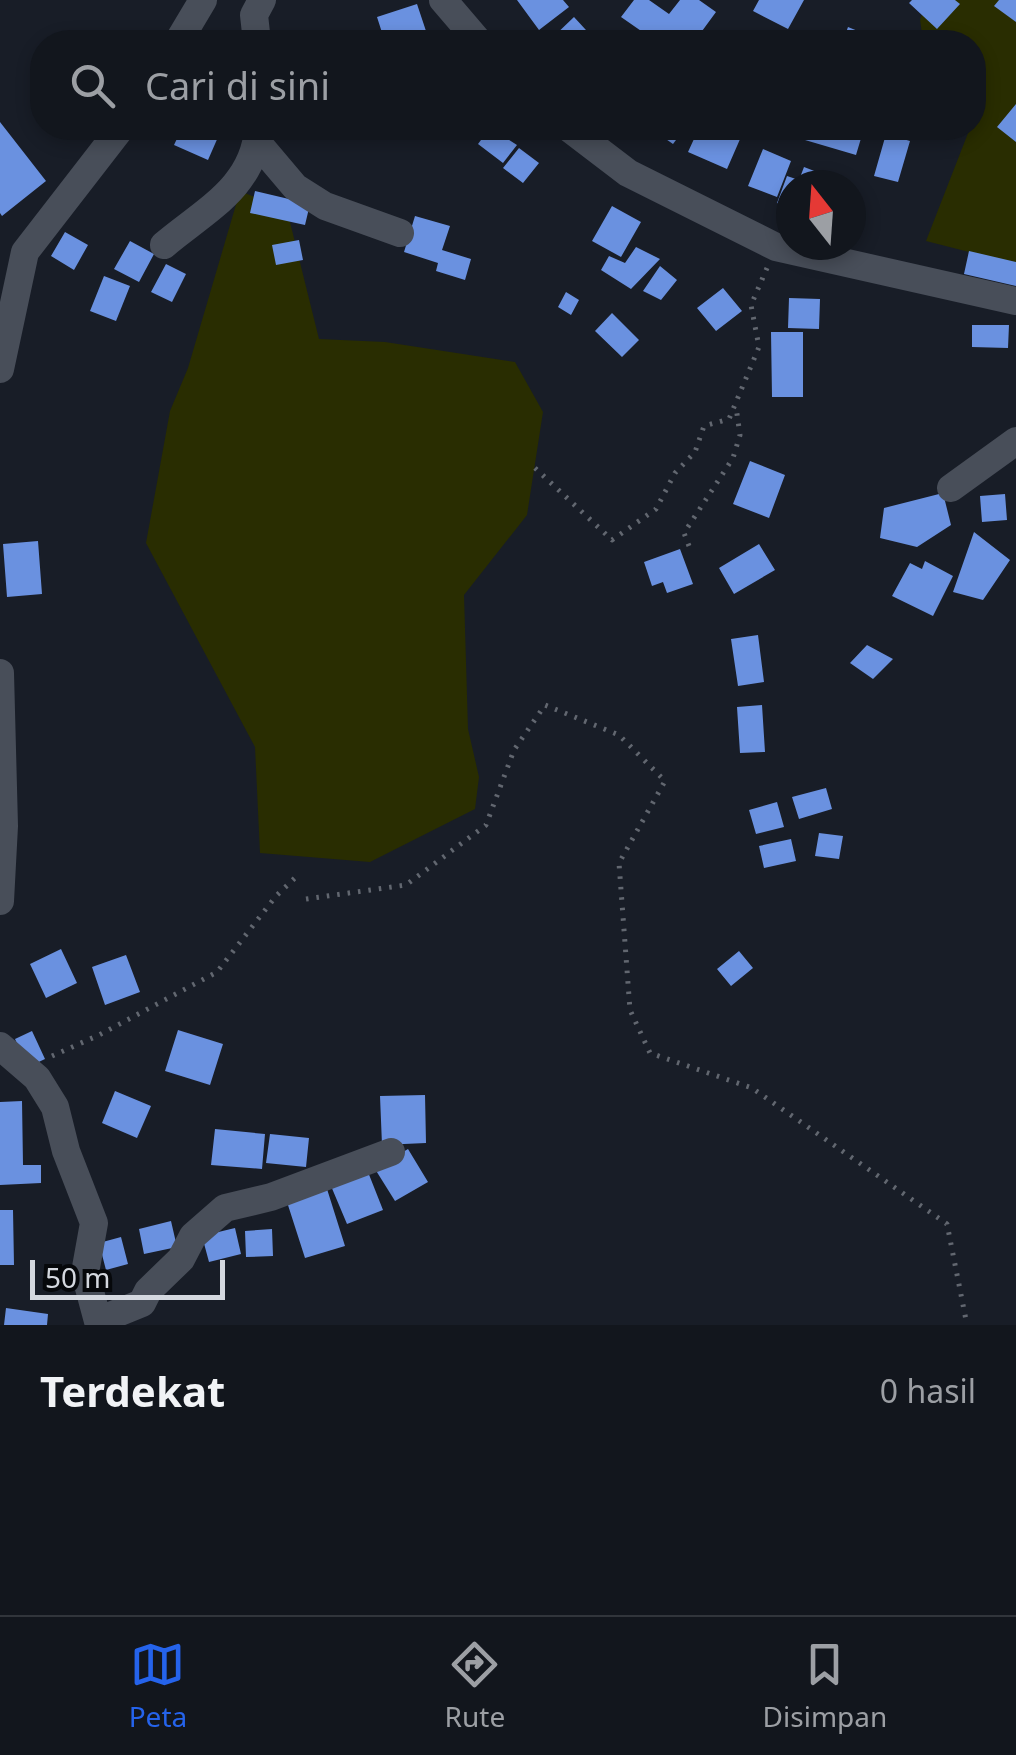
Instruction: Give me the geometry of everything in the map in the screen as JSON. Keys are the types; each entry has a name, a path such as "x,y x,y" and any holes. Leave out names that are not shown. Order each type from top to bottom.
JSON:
{"street":[{"path":"185,30 203,0"},
{"path":"255,30 254,15 262,0"},
{"path":"443,0 469,30"},
{"path":"0,368 25,252 112,140"},
{"path":"164,245 228,195 255,158 257,140"},
{"path":"262,140 295,187 324,206 400,233"},
{"path":"584,140 628,174 776,247"},
{"path":"834,260 1016,301"},
{"path":"951,488 1016,440"},
{"path":"0,674 4,826 0,902"},
{"path":"0,1046 37,1078 56,1107 66,1151 94,1223 85,1273 99,1323 142,1303 148,1290 181,1259 193,1236 225,1208 330,1177 391,1152"}],"path":[{"path":"535,468 612,540 656,509 675,472 695,452 704,426 729,419 760,347 751,304 776,247"},
{"path":"689,546 684,533 733,458 740,434 735,404"},
{"path":"306,899 406,885 486,825 514,750 546,706 619,734 665,781 619,863 630,1010 650,1054 752,1088 947,1224 967,1325"},
{"path":"45,1059 217,972 276,896 299,874"}],"green space":[{"path":"929,0 1016,0 1016,264 926,241 965,140 986,140 986,30 921,30 920,19"},
{"path":"240,191 287,210 319,339 385,342 515,362 543,412 527,515 464,595 468,729 479,777 475,809 370,862 260,853 255,747 146,543 170,411 188,368"}],"building":[{"path":"517,0 563,0 569,7 539,30"},
{"path":"634,0 649,0 669,14 680,0 699,0 716,12 703,30 640,30 621,17"},
{"path":"759,0 804,0 788,29 753,11"},
{"path":"955,0 960,4 937,29 909,3"},
{"path":"999,0 1016,0 1016,22 994,6"},
{"path":"417,4 426,30 381,30 377,17"},
{"path":"574,17 586,30 560,30"},
{"path":"1016,104 1016,142 997,127"},
{"path":"0,122 46,181 2,216 0,213"},
{"path":"176,140 217,140 208,160 174,145"},
{"path":"481,140 509,140 517,145 503,163 478,144"},
{"path":"694,140 740,140 727,169 688,152"},
{"path":"805,140 860,140 856,155"},
{"path":"884,140 910,141 898,182 874,176"},
{"path":"519,148 539,163 523,183 503,168"},
{"path":"763,149 791,161 788,170 776,170 776,197 748,186"},
{"path":"255,191 310,204 305,225 250,213"},
{"path":"612,206 641,222 621,257 592,241"},
{"path":"415,216 450,226 442,250 471,259 465,280 436,271 438,263 404,252"},
{"path":"65,232 88,245 74,270 51,256"},
{"path":"299,240 303,260 276,265 272,245"},
{"path":"130,241 154,254 139,282 114,269"},
{"path":"636,247 660,259 631,289 601,270 609,256 625,263"},
{"path":"969,251 1016,262 1016,286 964,274"},
{"path":"166,264 186,274 172,302 151,292"},
{"path":"660,266 677,280 661,300 643,291"},
{"path":"104,276 130,286 116,321 90,311"},
{"path":"723,288 742,311 716,331 697,308"},
{"path":"566,292 579,300 571,315 558,307"},
{"path":"789,298 820,299 819,329 788,328"},
{"path":"612,313 639,340 622,357 595,331"},
{"path":"972,325 1009,325 1008,348 972,347"},
{"path":"771,332 803,332 803,397 772,397"},
{"path":"750,461 785,475 769,518 733,504"},
{"path":"943,493 951,525 917,547 880,538 884,508"},
{"path":"1005,494 1007,520 982,522 980,496"},
{"path":"974,532 1010,560 983,600 953,592"},
{"path":"38,541 42,594 7,597 3,544"},
{"path":"759,544 775,570 734,594 719,568"},
{"path":"680,549 693,584 667,593 663,582 652,586 644,562"},
{"path":"925,561 953,576 933,616 892,596 910,563 922,569"},
{"path":"758,635 764,682 738,686 731,639"},
{"path":"867,645 893,659 873,679 850,663"},
{"path":"762,705 765,752 740,753 737,707"},
{"path":"826,788 832,809 799,819 792,797"},
{"path":"777,802 784,827 756,834 749,810"},
{"path":"819,833 843,836 839,859 815,856"},
{"path":"791,839 796,861 764,868 759,846"},
{"path":"61,949 77,983 46,998 30,964"},
{"path":"739,951 753,968 731,986 717,969"},
{"path":"126,955 140,992 105,1005 92,967"},
{"path":"178,1030 223,1044 210,1085 165,1071"},
{"path":"32,1031 45,1059 28,1067 15,1039"},
{"path":"115,1091 151,1106 137,1138 102,1123"},
{"path":"425,1095 426,1143 382,1145 380,1096"},
{"path":"22,1101 23,1165 41,1165 41,1183 0,1185 0,1102"},
{"path":"215,1129 265,1134 262,1169 211,1165"},
{"path":"270,1134 309,1138 306,1167 266,1163"},
{"path":"408,1149 428,1182 395,1201 375,1169"},
{"path":"368,1172 383,1210 347,1224 331,1186"},
{"path":"327,1189 345,1246 305,1258 287,1202"},
{"path":"0,1210 13,1210 14,1265 0,1265"},
{"path":"171,1221 177,1247 144,1254 139,1229"},
{"path":"235,1228 241,1254 209,1262 202,1236"},
{"path":"272,1229 273,1256 246,1257 245,1231"},
{"path":"121,1237 128,1264 106,1270 99,1243"},
{"path":"6,1308 48,1314 47,1325 4,1325"}]}
